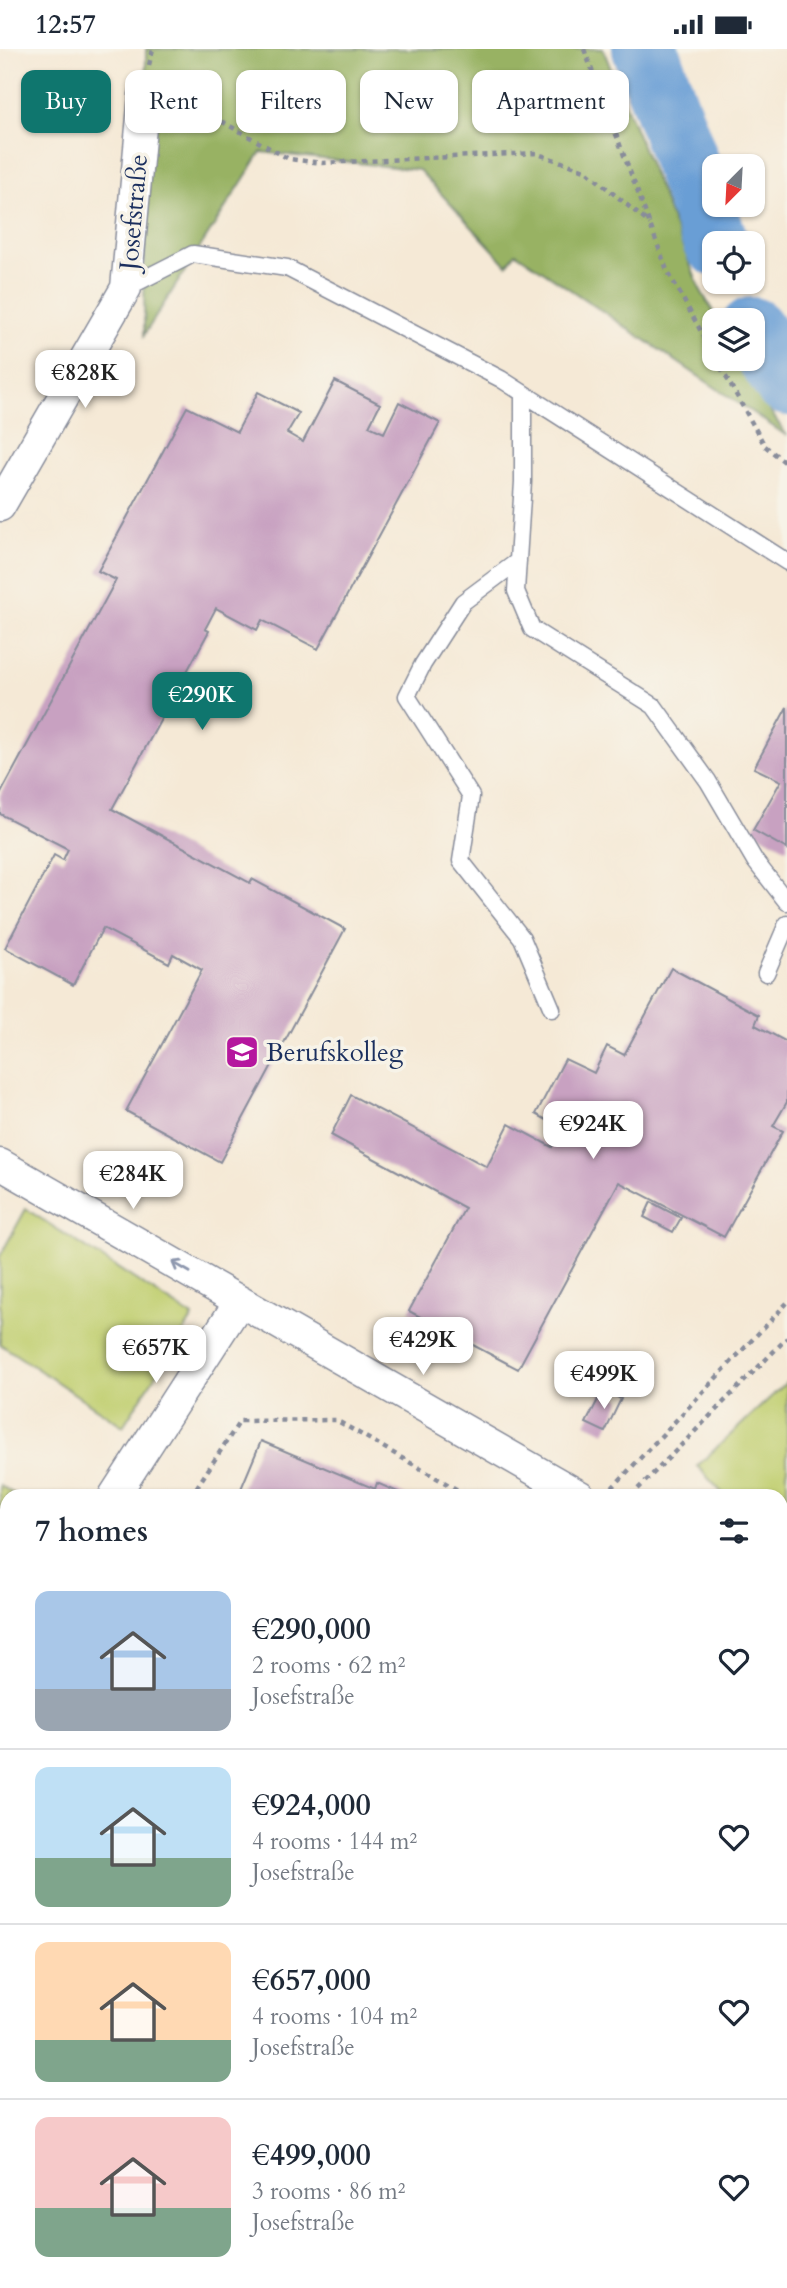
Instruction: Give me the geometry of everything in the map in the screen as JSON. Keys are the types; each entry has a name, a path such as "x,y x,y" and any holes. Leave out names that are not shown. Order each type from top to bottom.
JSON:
{"street":[{"name":"Josefstraße","path":"0,506 126,288 150,133"},
{"path":"0,1164 568,1489"},
{"path":"119,1489 240,1301"}],"lane":[{"path":"126,288 193,254 287,268 501,379 787,562"},
{"path":"523,393 523,482 516,591 532,629 654,706 708,781 755,861 787,902"},
{"path":"518,561 463,602 423,664 407,696 471,796 461,861 522,938 552,1009"},
{"path":"766,973 787,924"}],"path":[{"path":"584,49 667,270 702,333"},
{"path":"222,126 289,159 322,163 535,153 585,170 650,223"},
{"path":"723,371 765,446 787,464"},
{"path":"612,1489 787,1303"},
{"path":"638,1489 787,1338"},
{"path":"196,1489 240,1421 336,1420 456,1489"}],"green space":[{"path":"146,49 603,49 611,70 472,70 472,133 629,133 629,113 702,294 711,308 702,308 702,371 746,371 787,436 516,253 507,265 419,170 261,152 144,335 145,133 222,133 222,70 146,70"},
{"path":"26,1209 193,1317 123,1426 0,1344 0,1256"},
{"path":"787,1382 787,1489 718,1489 697,1466"}],"building":[{"path":"335,381 380,404 369,426 384,433 399,402 440,423 318,649 262,620 257,630 216,608 205,629 209,631 112,809 250,883 252,879 345,929 220,1162 126,1111 202,970 173,954 169,963 103,928 73,985 5,948 54,855 63,860 68,849 0,814 0,795 116,580 98,571 187,407 237,432 258,392 299,413 287,433 303,442"},
{"path":"787,707 787,849 753,830 781,781 754,768"},
{"path":"671,968 759,1015 755,1025 787,1042 787,1102 773,1126 783,1131 724,1237 619,1182 518,1369 409,1311 465,1208 331,1135 351,1095 487,1167 509,1124 552,1147 561,1128 536,1114 565,1059 594,1073 607,1046 624,1055"},
{"path":"651,1202 681,1218 673,1232 644,1217"},
{"path":"603,1390 621,1399 605,1432 586,1423"},
{"path":"261,1441 375,1489 241,1489"},
{"path":"377,1483 391,1489 375,1489"}],"waterway":[{"path":"645,49 712,231"},
{"path":"765,350 787,383"}],"place":[{"name":"Berufskolleg","path":"242,1052"}]}
